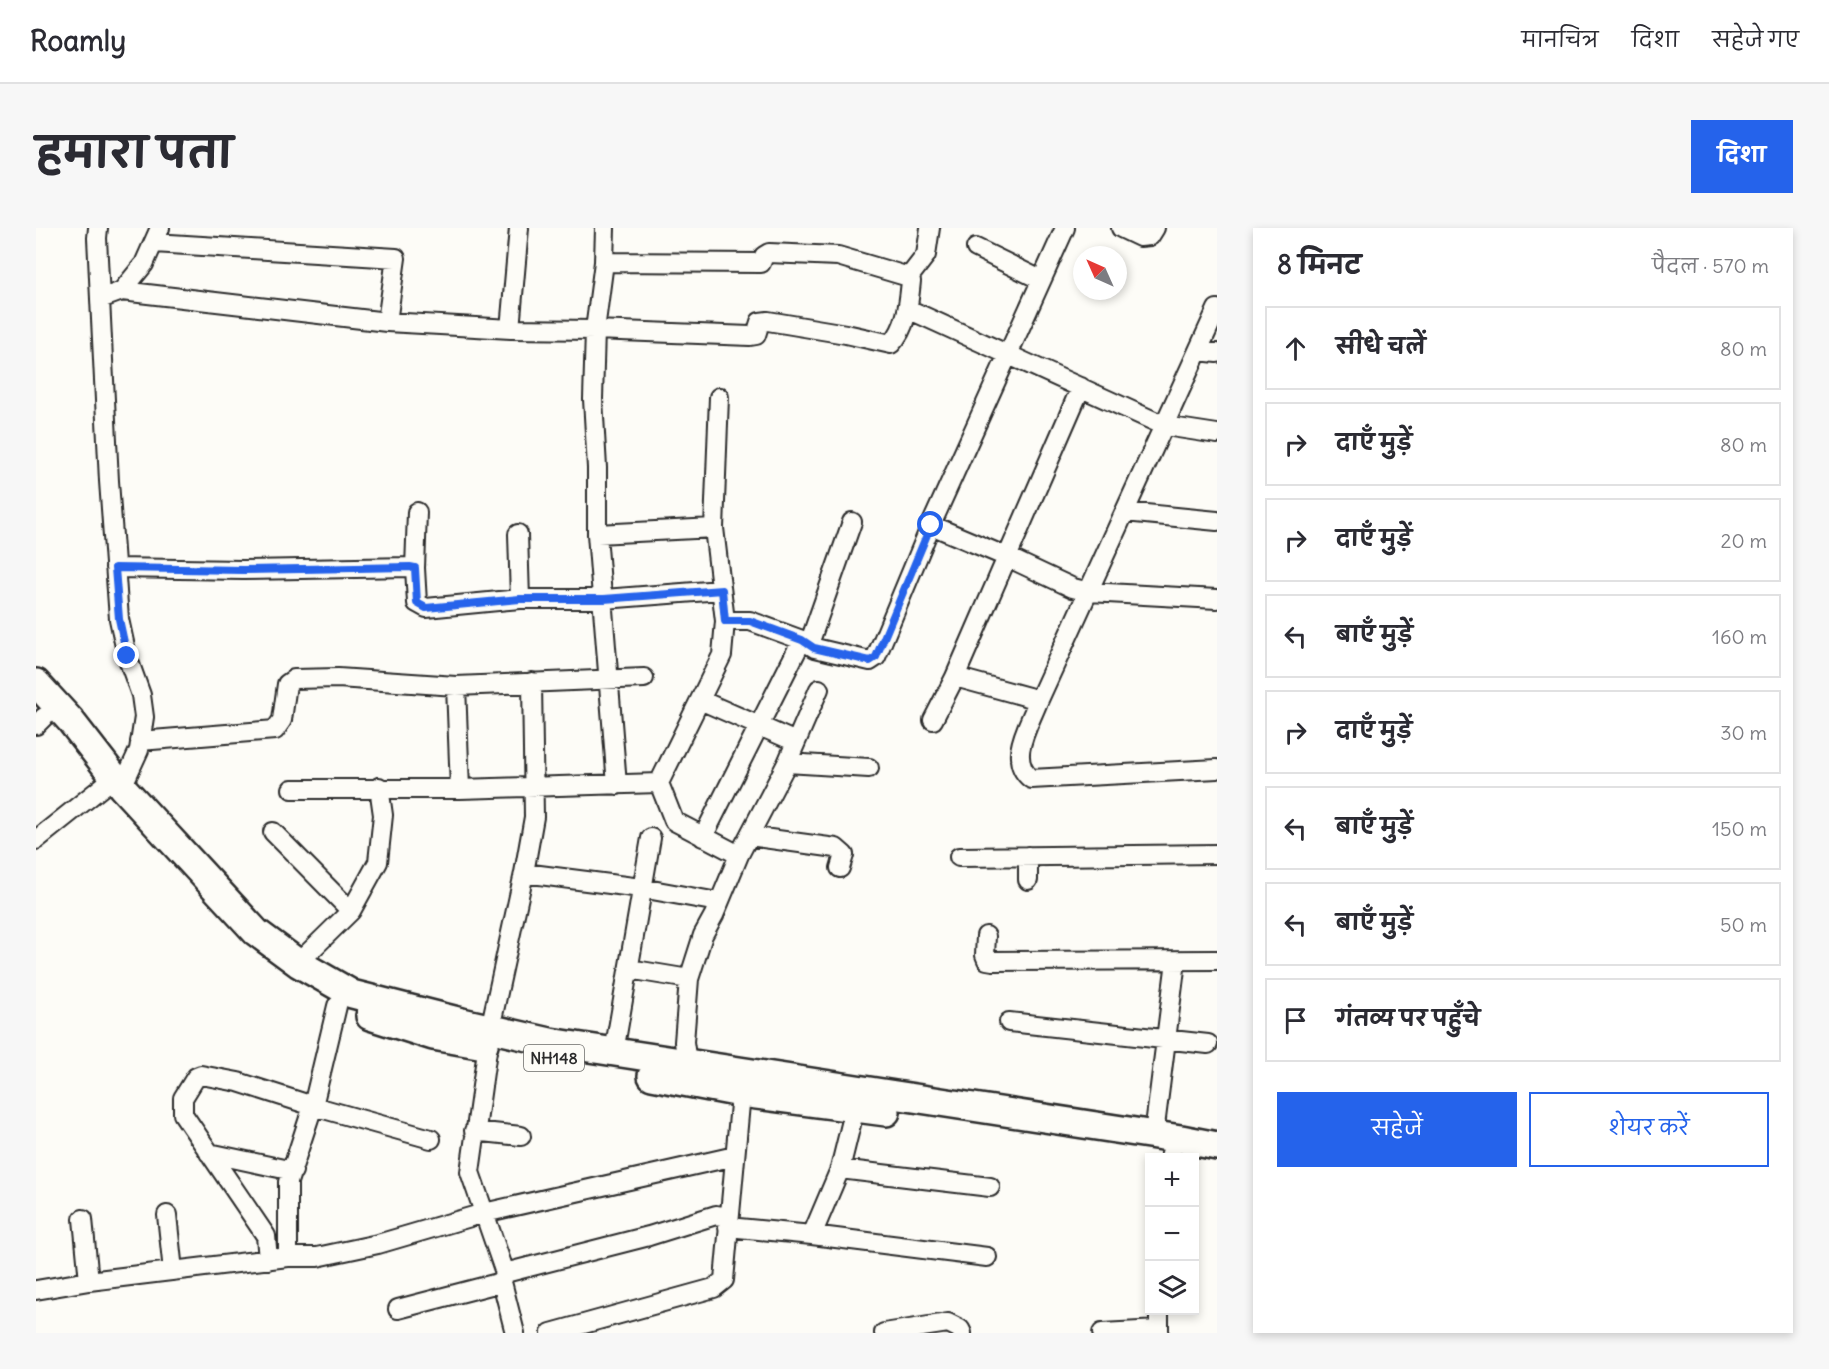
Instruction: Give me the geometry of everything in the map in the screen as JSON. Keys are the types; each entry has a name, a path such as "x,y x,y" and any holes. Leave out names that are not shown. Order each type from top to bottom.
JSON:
{"highway":[{"name":"NH148","path":"36,683 70,720 114,786 235,931 287,977 337,1006 433,1036 488,1037 550,1042 614,1052 702,1072 741,1093 1118,1144 1165,1148 1217,1146"},
{"name":"NH148","path":"39,717 114,786 256,932 298,963 352,993 488,1037 1165,1148 1217,1161"}],"street":[{"path":"36,840 114,786 132,768 144,717 141,695 127,656 119,619 100,299 98,228"},
{"path":"510,329 519,228"},
{"path":"605,228 604,262 595,330 593,399 597,468 597,534 604,599 617,785"},
{"path":"909,277 926,255 930,228"},
{"path":"725,621 750,621 806,642 814,648 870,661 876,657 931,525 1065,228"},
{"path":"1121,228 1140,237 1150,236 1155,228"},
{"path":"122,291 144,264 157,235 396,258 387,322"},
{"path":"976,248 1041,280"},
{"path":"604,262 761,263 764,256 769,253 804,254 838,256 909,277"},
{"path":"100,299 122,291 387,322 510,329 750,336 756,335 760,322 768,321 891,344 896,339 908,309 911,281 909,277"},
{"path":"908,309 1165,426 1217,434"},
{"path":"1217,309 1037,704 1018,754 1023,772 1031,779 1217,769"},
{"path":"1198,351 1217,353"},
{"path":"933,720 955,676 1081,387"},
{"path":"719,398 714,528 725,621 722,655 659,783 674,821 739,855"},
{"path":"417,512 415,568 417,603 426,608 520,599 604,599 722,590"},
{"path":"1125,512 1217,521"},
{"path":"703,837 806,642 852,522"},
{"path":"931,525 1073,588 1089,592 1217,599"},
{"path":"597,534 714,528"},
{"path":"518,534 520,599"},
{"path":"115,568 415,568"},
{"path":"955,676 1032,698 1037,704"},
{"path":"140,741 275,730 282,720 287,684 294,679 338,678 456,686 644,678"},
{"path":"515,1333 503,1278 470,1172 488,1037 534,817 532,682"},
{"path":"456,686 460,789"},
{"path":"702,1072 684,1042 689,979 703,935 714,915 739,855 787,763 819,689"},
{"path":"700,700 796,742"},
{"path":"787,763 869,768"},
{"path":"292,789 379,787 460,789 659,783"},
{"path":"298,963 351,911 378,862 382,815 379,787"},
{"path":"273,832 351,911"},
{"path":"749,837 837,848 844,855 840,868"},
{"path":"614,1052 651,838"},
{"path":"959,857 1217,854"},
{"path":"1028,856 1028,880"},
{"path":"524,873 641,888 718,902"},
{"path":"986,936 985,955 987,960 993,962 1217,960"},
{"path":"1165,1148 1167,1040 1176,961"},
{"path":"629,969 689,979"},
{"path":"288,1257 288,1182 313,1106 337,1006"},
{"path":"1009,1022 1208,1044"},
{"path":"268,1260 266,1236 183,1114 183,1098 196,1077 201,1075 238,1082 431,1139"},
{"path":"551,1333 720,1285 724,1280 741,1093"},
{"path":"812,1235 840,1169 855,1108"},
{"path":"474,1131 521,1136"},
{"path":"209,1153 293,1171"},
{"path":"36,1290 89,1281 288,1257 317,1257 368,1246 484,1212 735,1156"},
{"path":"840,1169 990,1187"},
{"path":"167,1215 173,1271"},
{"path":"398,1309 716,1215 729,1222 812,1235 987,1257"},
{"path":"83,1219 89,1281"},
{"path":"1102,1333 1160,1331 1159,1315"},
{"path":"884,1333 948,1323 960,1329 962,1333"}],"route":[{"path":"127,656 119,619 115,568 243,570 410,567 415,568 417,603 426,608 520,599 604,599 722,590 725,621 750,621 802,640 814,648 870,661 876,657 931,525"}]}
